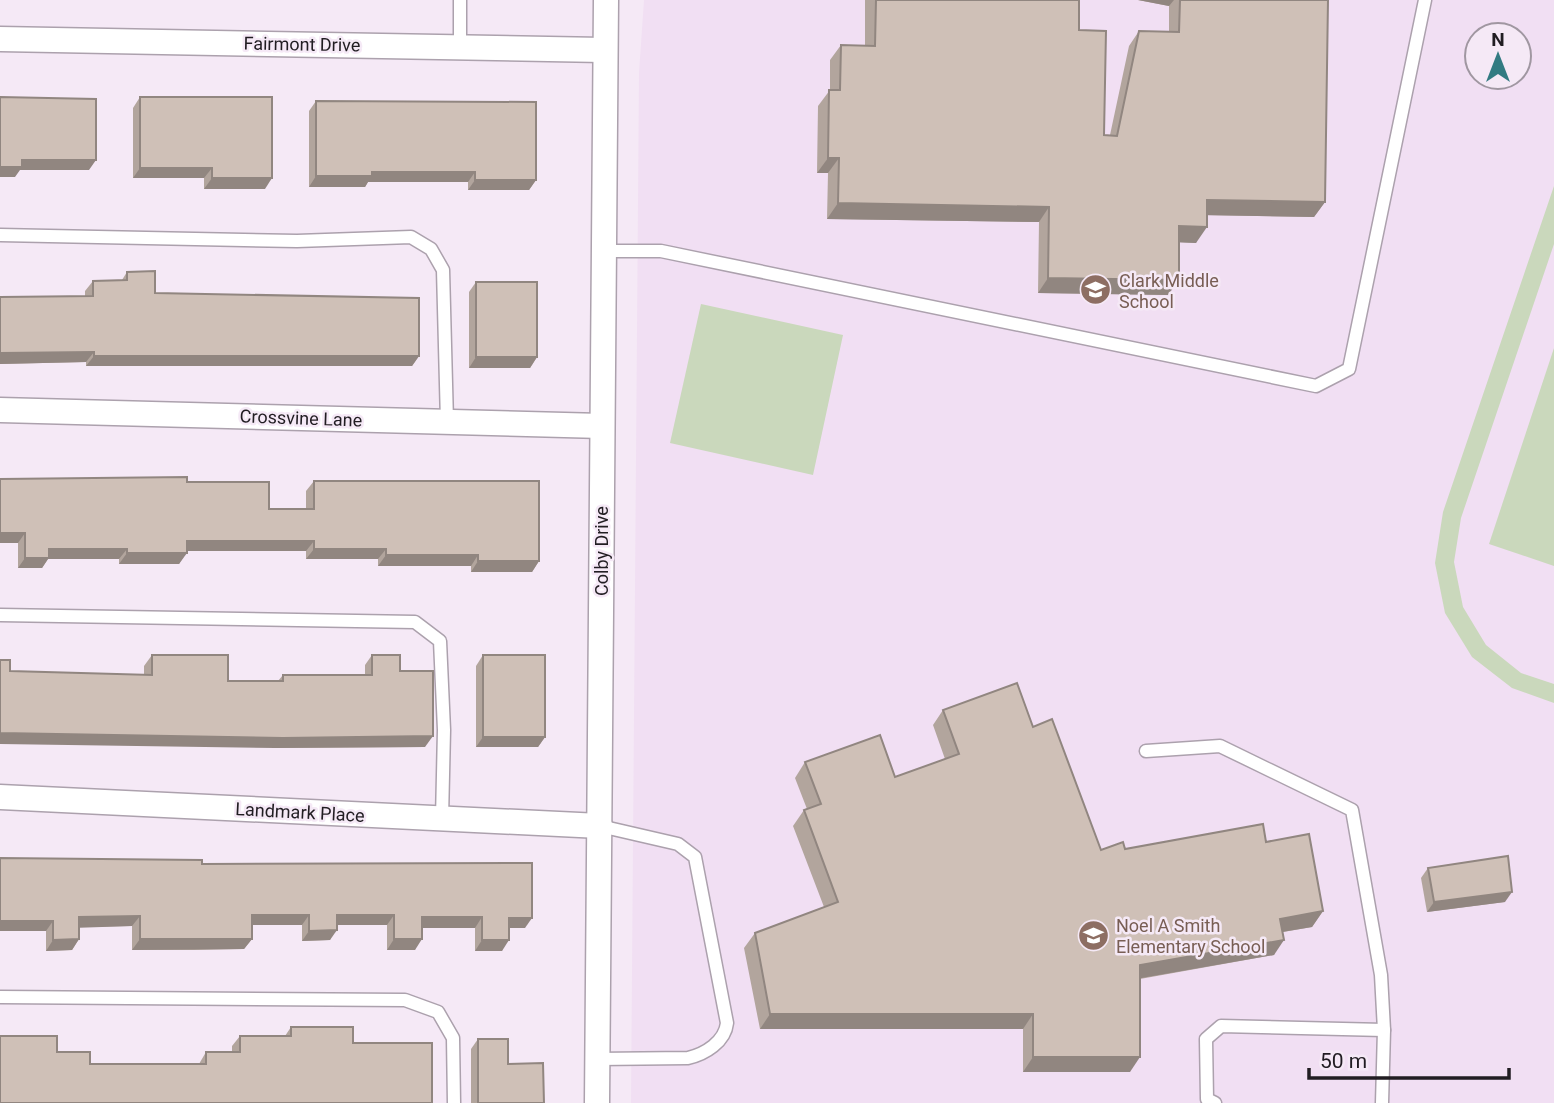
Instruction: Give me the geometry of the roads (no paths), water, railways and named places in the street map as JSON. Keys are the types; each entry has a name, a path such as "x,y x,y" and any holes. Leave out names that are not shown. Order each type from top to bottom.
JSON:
{"street":[{"name":"Colby Drive","path":"597,1103 603,50 606,0"},
{"name":"Fairmont Drive","path":"0,39 603,50"},
{"name":"Crossvine Lane","path":"0,410 602,426"},
{"name":"Landmark Place","path":"0,797 600,827"}],"lane":[{"path":"460,0 460,47"},
{"path":"603,251 661,251 1316,386 1349,369 1425,0"},
{"path":"0,235 297,241 411,237 431,249 443,270 447,422"},
{"path":"0,615 415,622 440,641 444,730 442,819"},
{"path":"1146,751 1220,746 1352,810 1381,975 1384,1030 1382,1103"},
{"path":"597,1059 688,1058 700,1055 724,1034 727,1023 695,857 678,844 600,827"},
{"path":"0,997 405,1000 438,1012 453,1038 454,1103"},
{"path":"1215,1103 1207,1099 1206,1039 1221,1026 1384,1030"}],"place":[{"name":"Clark Middle School","path":"1096,290"},
{"name":"Noel A Smith Elementary School","path":"1093,935"}]}
